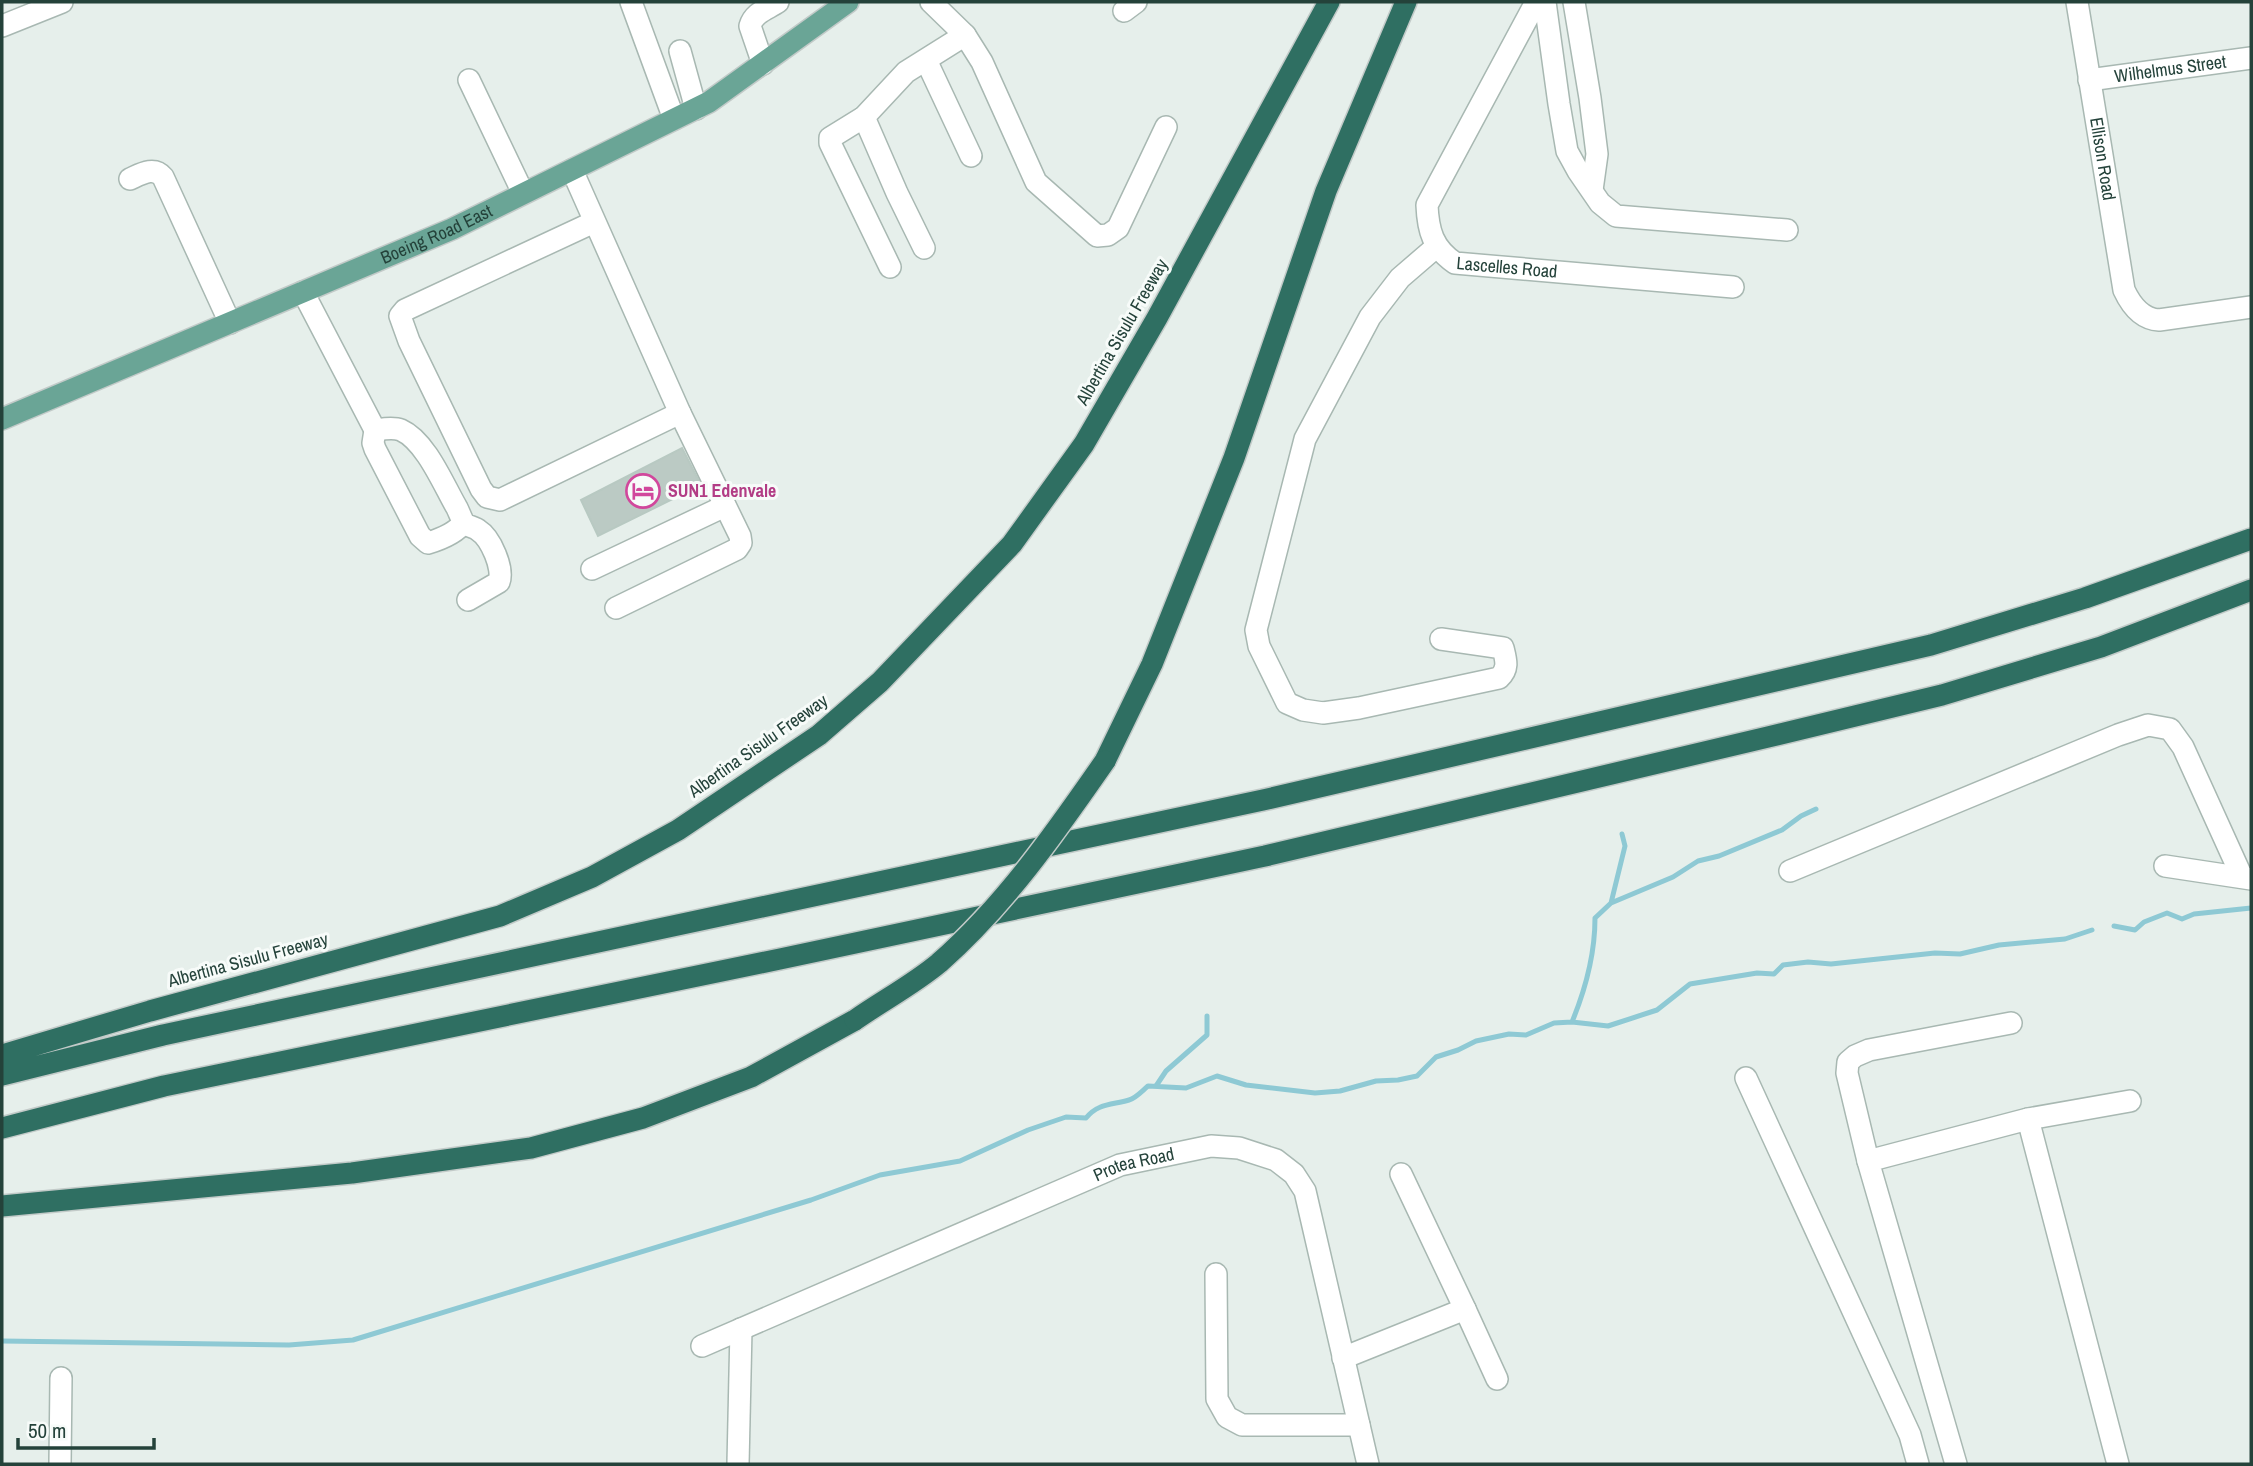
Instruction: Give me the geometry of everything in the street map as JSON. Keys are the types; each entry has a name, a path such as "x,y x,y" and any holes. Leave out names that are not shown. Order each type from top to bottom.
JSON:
{"highway":[{"name":"Albertina Sisulu Freeway","path":"2,1055 150,1011 500,916 592,877 678,830 819,735 880,682 1012,544 1084,444 1157,318 1329,2"},
{"path":"2,1206 352,1173 531,1148 643,1118 751,1077 855,1020 938,964 994,907 1038,856 1105,761 1152,664 1219,497 1326,191 1406,2"},
{"path":"2,1075 176,1032 1263,800 1918,648 2085,598 2251,539"},
{"path":"2,1128 164,1086 1265,856 1768,737 1942,695 2101,647 2251,590"}],"main road":[{"path":"823,21 836,2"},
{"name":"Boeing Road East","path":"2,419 452,229 696,109 848,2"}],"street":[{"path":"2,26 62,2"},
{"path":"631,2 674,119"},
{"path":"763,64 750,26 751,21 762,10 778,2"},
{"path":"931,2 965,35 982,62 1036,181 1097,236 1108,236 1118,228 1167,127"},
{"name":"Lascelles Road","path":"1536,2 1427,205 1427,224 1436,247 1455,263 1733,287"},
{"path":"1545,2 1567,151 1600,203 1616,216 1787,230"},
{"path":"1574,2 1597,154 1592,190"},
{"name":"Ellison Road","path":"2077,2 2124,290 2130,303 2152,320 2251,307"},
{"path":"890,267 830,143 830,138 864,117 906,72 965,35"},
{"path":"680,51 696,109"},
{"name":"Wilhelmus Street","path":"2089,80 2251,58"},
{"path":"926,60 971,156"},
{"path":"469,80 523,193"},
{"path":"1559,104 1590,98"},
{"path":"864,117 924,248"},
{"path":"572,170 741,543 737,549 616,608"},
{"path":"130,179 151,171 156,171 163,177 230,323"},
{"path":"594,222 405,310 400,316 409,341 486,497 500,499 680,413"},
{"path":"1436,247 1400,278 1370,317 1305,439 1256,630 1259,646 1287,703 1303,710 1323,713 1487,681 1504,674 1507,666 1503,648 1441,639"},
{"path":"303,292 374,430 375,449 421,536 428,542 459,529 463,518 431,460 411,436 392,428 374,430"},
{"path":"592,569 725,506"},
{"path":"463,523 479,530 485,537 501,568 499,582 468,600"},
{"path":"1790,871 2148,725 2170,729 2183,747 2247,878"},
{"path":"2165,866 2247,878"},
{"path":"1956,1464 1868,1161 1847,1073 1848,1062 1869,1050 2011,1023"},
{"path":"1746,1078 1910,1435 1918,1464"},
{"path":"1868,1161 2028,1119 2130,1101"},
{"path":"2028,1119 2118,1464"},
{"name":"Protea Road","path":"702,1346 1120,1165 1211,1146 1239,1148 1276,1160 1294,1174 1305,1191 1368,1464"},
{"path":"1401,1174 1497,1379"},
{"path":"1216,1274 1217,1399 1227,1417 1242,1425 1359,1425"},
{"path":"1343,1358 1465,1309"},
{"path":"738,1464 741,1329"},
{"path":"60,1464 61,1378"}],"building":[{"name":"SUN1 Edenvale","path":"682,448 701,485 598,536 581,500"}],"waterway":[{"path":"1572,1022 1589,971 1595,918 1611,903 1673,877 1698,861 1719,856 1782,830 1816,809"},
{"path":"1611,903 1625,846 1622,834"},
{"path":"2114,926 2135,930 2144,922 2167,913 2182,919 2194,914 2251,908"},
{"path":"2,1341 289,1345 353,1340 811,1200 880,1175 960,1161 1028,1130 1066,1117 1086,1118 1100,1107 1132,1099 1148,1086 1186,1088 1217,1076 1246,1085 1315,1093 1340,1091 1376,1081 1417,1076 1436,1057 1476,1041 1509,1034 1526,1035 1554,1023 1608,1026 1657,1010 1690,984 1757,973 1774,974 1783,965 1808,962 1831,964 1935,953 1960,954 1999,945 2065,939 2092,930"},
{"path":"1156,1086 1166,1071 1207,1035 1207,1016"}],"place":[{"name":"SUN1 Edenvale","path":"643,491"}]}
